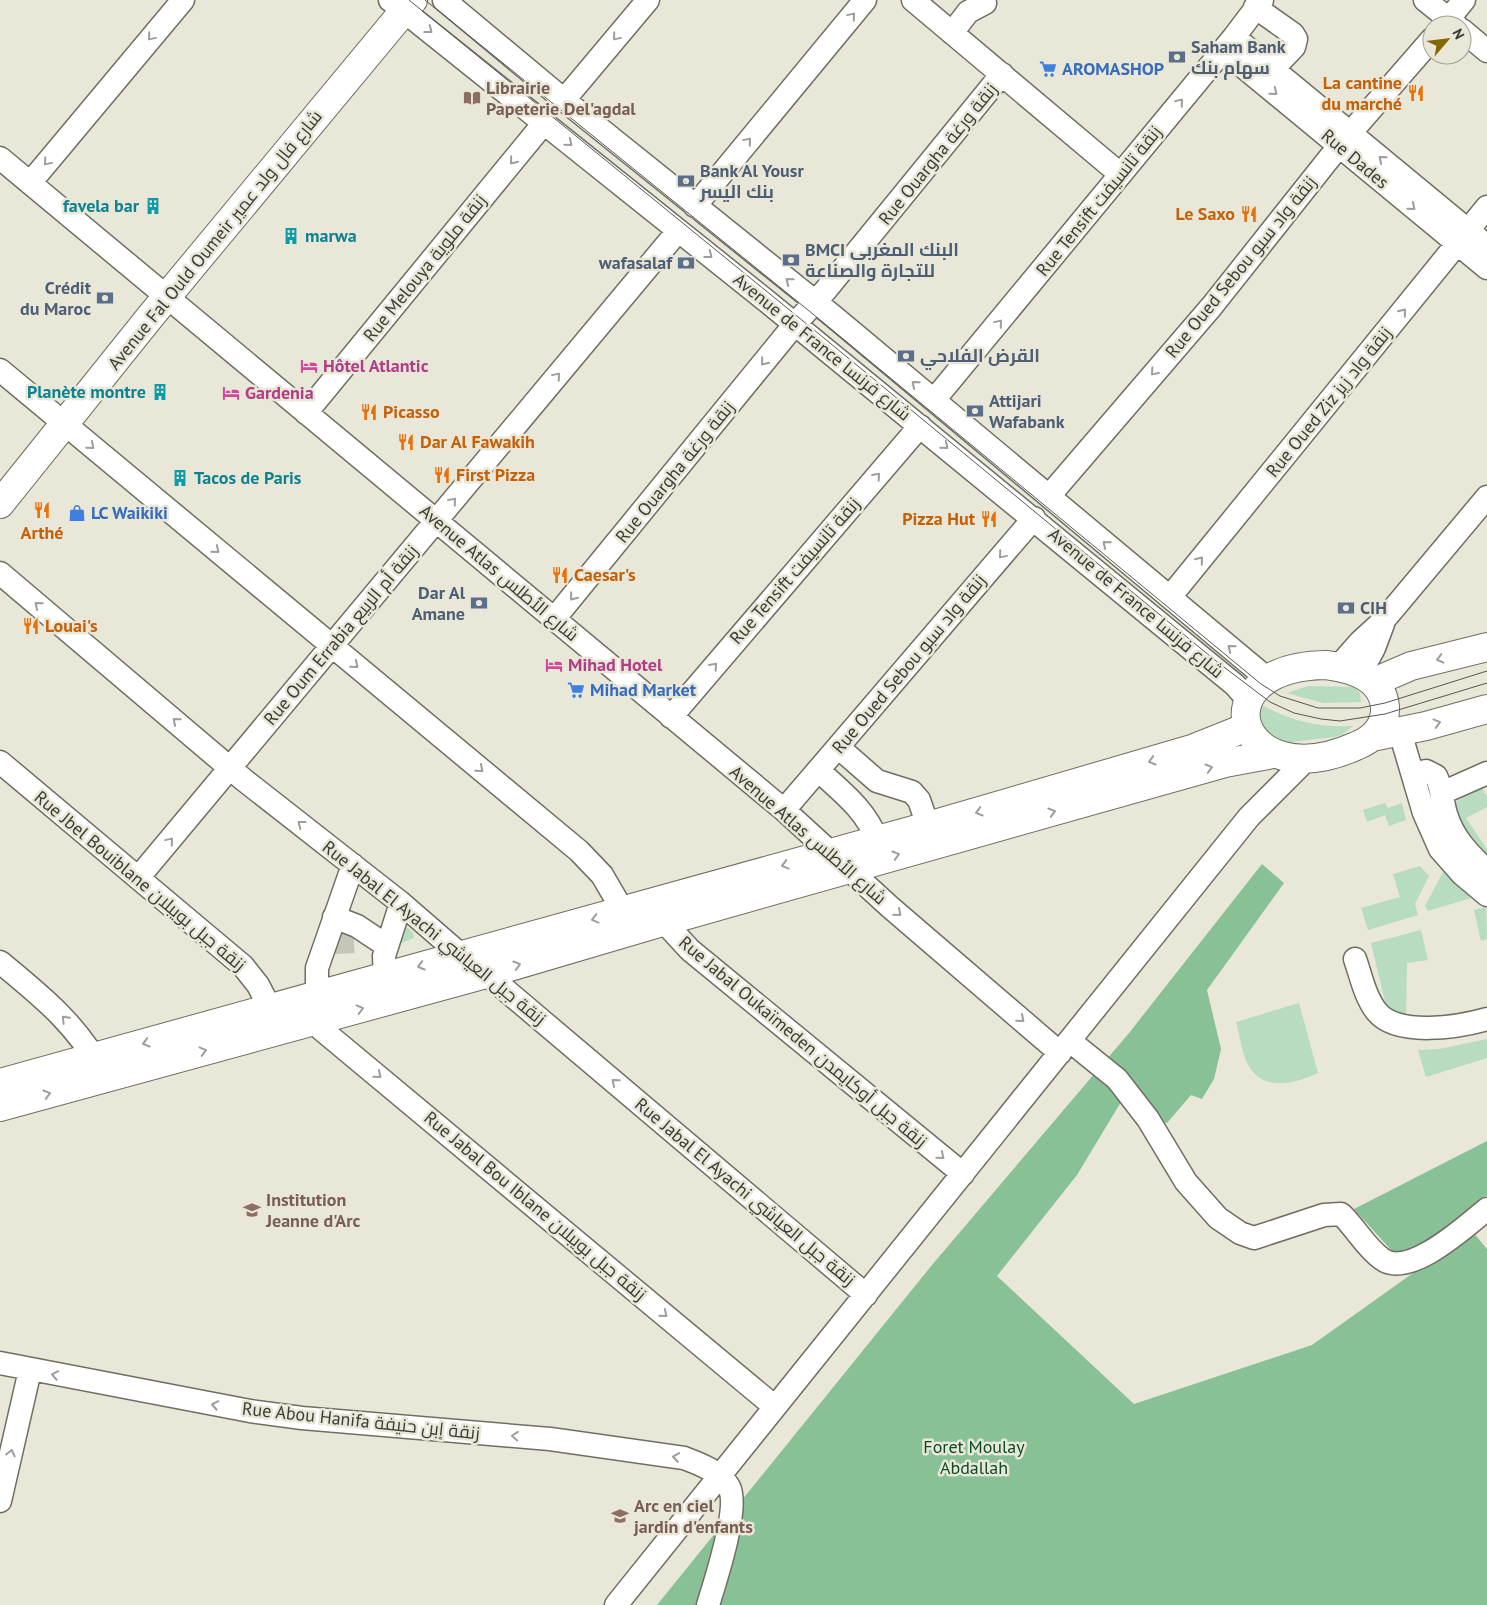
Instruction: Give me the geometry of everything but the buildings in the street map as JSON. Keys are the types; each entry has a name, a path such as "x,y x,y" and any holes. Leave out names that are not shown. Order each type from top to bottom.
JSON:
{"main road":[{"name":"Avenue Fal Ould Oumeir شارع فال ولد عمير","path":"0,504 402,4"},
{"path":"1288,756 1254,740 1247,727 1246,709 1248,700 1257,687 1268,680 1303,667 1357,674 1411,666 1487,647"},
{"path":"1357,674 1383,695 1385,709 1383,723 1372,737"},
{"path":"0,1107 100,1067 270,1008 311,1006 486,974 656,912 840,860 1225,763 1348,750 1372,737 1400,732 1487,709"},
{"path":"840,860 877,840 1200,747 1247,727"},
{"path":"0,1083 100,1067 311,1006 385,977 461,955 623,911 656,912"}],"street":[{"path":"30,183 183,0"},
{"name":"Avenue de France شارع فرنسا","path":"444,0 564,100 816,302 1268,680"},
{"path":"564,100 648,0"},
{"path":"695,206 865,0"},
{"path":"913,0 1120,174"},
{"path":"1425,0 1442,15"},
{"path":"1457,15 1464,0"},
{"path":"952,33 968,12 985,3"},
{"name":"Avenue de France شارع فرنسا","path":"402,4 544,123 1034,518 1235,685 1248,700"},
{"path":"1258,4 1293,34 1296,39 1294,47 1274,68"},
{"name":"Rue Tensift زنقة تانسيفت","path":"934,400 1228,44 1258,4"},
{"path":"1472,40 1487,51"},
{"name":"Rue Dades","path":"1228,44 1274,68 1345,140"},
{"name":"Rue Dades","path":"1228,44 1463,238 1487,268"},
{"name":"Rue Oued Sebou زنقة واد سبو","path":"1049,496 1212,306 1345,140 1422,51"},
{"name":"Rue Ouargha زنقة ورغة","path":"554,619 1002,74"},
{"name":"Rue Melouya زنقة ملوية","path":"306,412 544,123"},
{"name":"Avenue Atlas شارع الأطلس","path":"0,158 784,810 890,907 1065,1047 1117,1079 1148,1119 1186,1182 1218,1218 1240,1233 1254,1238 1324,1215 1341,1214 1351,1223 1367,1247 1384,1261 1400,1264 1422,1257 1487,1209"},
{"name":"Rue Oued Ziz زنقة واد زيز","path":"1170,597 1487,207"},
{"name":"Rue Oum Errabia زنقة أم الربيع","path":"138,878 678,231"},
{"name":"Rue Dades","path":"1463,238 1487,246"},
{"path":"0,370 585,857 612,888 623,911"},
{"name":"Rue Tensift زنقة تانسيفت","path":"671,717 920,426"},
{"path":"1357,674 1374,648 1384,620 1487,498"},
{"name":"Rue Oued Sebou زنقة واد سبو","path":"784,810 1034,518"},
{"name":"Rue Jabal El Ayachi زنقة جبل العياشي","path":"0,573 231,768 401,903 866,1295"},
{"path":"1400,732 1424,813 1440,849 1462,874 1487,895"},
{"path":"838,747 877,781 912,792 919,800 928,826"},
{"path":"616,1605 1249,817 1288,756"},
{"name":"Rue Jbel Bouiblane زنقة جبل بويبلان","path":"0,762 243,966 258,985 270,1008"},
{"path":"818,770 866,816 877,840"},
{"path":"1413,773 1431,772 1439,782 1446,813 1456,837 1468,853 1487,871"},
{"path":"1442,793 1487,773"},
{"path":"857,806 877,781"},
{"path":"311,1006 315,978 338,943 334,917 353,865"},
{"path":"385,977 383,942 401,903"},
{"name":"Rue Jabal Oukaïmeden زنقة جبل أوكايمدن","path":"656,912 690,950 963,1174"},
{"path":"334,917 358,926 383,942"},
{"path":"338,943 383,942"},
{"path":"1355,959 1369,999 1378,1013 1389,1021 1413,1028 1487,1020"},
{"path":"0,962 63,1016 100,1067"},
{"name":"Rue Jabal Bou Iblane زنقة جبل بويبلان","path":"311,1006 775,1407"},
{"name":"Rue Abou Hanifa زنقة اٍبن حنيفة","path":"0,1363 276,1415 550,1439 668,1455 701,1464 720,1477"},
{"path":"0,1501 30,1370"},
{"path":"708,1605 723,1552 732,1505 729,1487 720,1477"}],"green space":[{"path":"1308,686 1353,687 1360,693 1361,702 1323,703 1287,693"},
{"path":"1260,704 1282,715 1305,722 1328,726 1353,726 1342,735 1335,737 1283,743 1263,730 1258,708"},
{"path":"1482,788 1487,797 1487,807 1466,818 1487,849 1487,866 1439,811"},
{"path":"1385,803 1388,808 1402,803 1406,820 1389,826 1385,815 1367,822 1363,810"},
{"name":"Foret Moulay Abdallah","path":"1262,864 1284,883 1207,990 1221,1049 1214,1079 1202,1099 1191,1095 1167,1123 1154,1120 1124,1097 1077,1175 997,1276 1134,1404 1312,1345 1472,1231 1487,1249 1487,1605 657,1605 932,1265 1129,1033"},
{"path":"1420,866 1429,876 1415,904 1418,915 1368,930 1361,908 1400,897 1393,874"},
{"path":"1443,872 1471,898 1428,911 1425,906"},
{"path":"1486,907 1487,939 1481,941 1474,910"},
{"path":"403,923 413,933 414,938 399,944"},
{"path":"1421,930 1428,960 1407,963 1406,1019 1389,1018 1371,943"},
{"path":"1299,1003 1318,1073 1291,1082 1273,1083 1264,1080 1257,1076 1247,1063 1236,1022"},
{"path":"1487,1039 1487,1058 1426,1077 1418,1050 1439,1049"},
{"path":"1487,1141 1487,1195 1414,1251 1392,1251 1354,1209"}],"tunnel":[{"path":"335,943 354,942"}],"tram line":[{"path":"409,0 1216,661 1270,702 1294,713 1340,721 1385,714 1487,683"},
{"path":"425,0 808,310 1261,684 1280,696 1318,708 1360,708 1385,703 1487,671"}],"place":[{"name":"Saham Bank سهام بنك","path":"1177,57"},
{"name":"AROMASHOP","path":"1048,69"},
{"name":"La cantine du marché","path":"1416,93"},
{"name":"Librairie Papeterie Del'agdal","path":"472,98"},
{"name":"Bank Al Yousr بنك اليسر","path":"686,181"},
{"name":"favela bar","path":"153,206"},
{"name":"Le Saxo","path":"1249,214"},
{"name":"marwa","path":"291,236"},
{"name":"BMCI البنك المغربي للتجارة والصناعة","path":"791,260"},
{"name":"wafasalaf","path":"686,263"},
{"name":"Crédit du Maroc","path":"105,298"},
{"name":"القرض الفلاحي","path":"906,356"},
{"name":"Hôtel Atlantic","path":"309,366"},
{"name":"Planète montre","path":"160,392"},
{"name":"Gardenia","path":"231,393"},
{"name":"Attijari Wafabank","path":"975,411"},
{"name":"Picasso","path":"369,412"},
{"name":"Dar Al Fawakih","path":"406,442"},
{"name":"First Pizza","path":"442,475"},
{"name":"Tacos de Paris","path":"180,478"},
{"name":"Arthé","path":"42,510"},
{"name":"LC Waikiki","path":"77,513"},
{"name":"Pizza Hut","path":"989,519"},
{"name":"Caesar's","path":"560,575"},
{"name":"Dar Al Amane","path":"479,603"},
{"name":"CIH","path":"1346,608"},
{"name":"Louai's","path":"31,626"},
{"name":"Mihad Hotel","path":"554,665"},
{"name":"Mihad Market","path":"576,690"},
{"name":"Institution Jeanne d'Arc","path":"252,1210"},
{"name":"Arc en ciel jardin d'enfants","path":"620,1516"}]}
